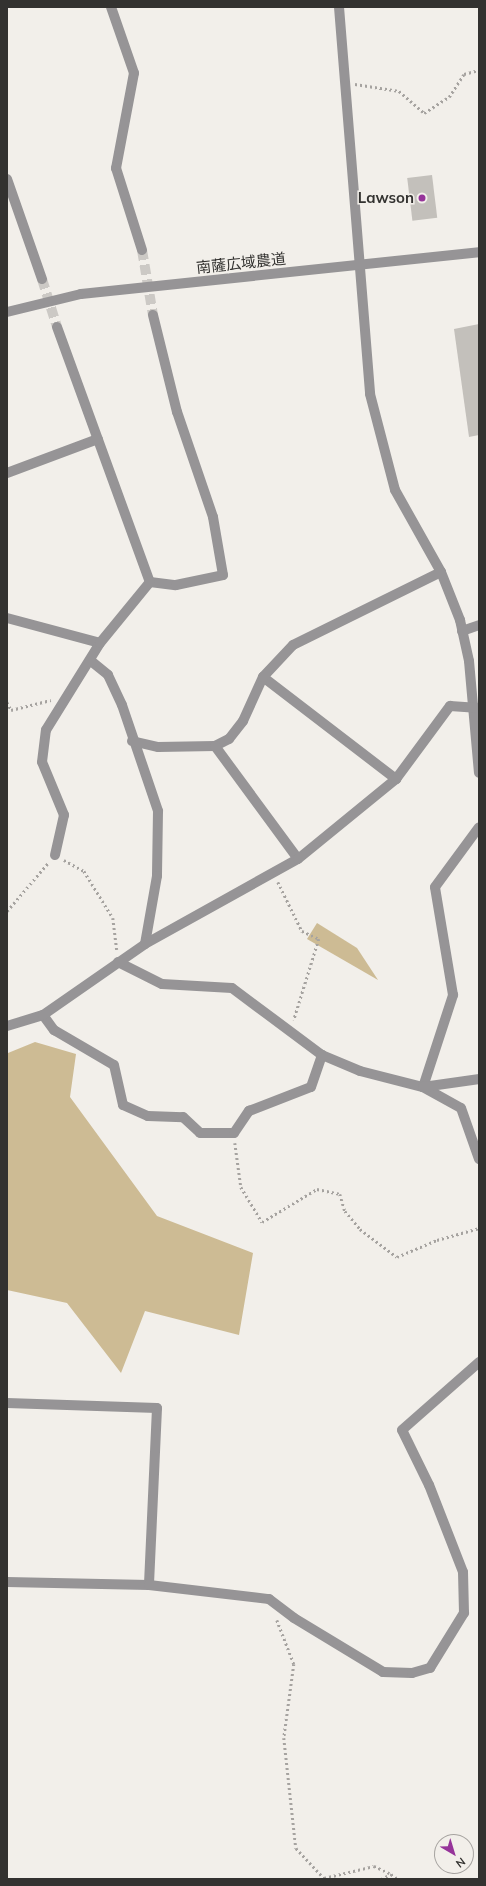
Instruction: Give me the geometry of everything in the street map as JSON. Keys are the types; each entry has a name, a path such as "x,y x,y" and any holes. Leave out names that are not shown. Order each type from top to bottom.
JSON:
{"street":[{"path":"111,7 134,73 116,168 142,250"},
{"path":"339,7 357,266 370,394 377,427 396,490 441,572 462,631 469,661 475,707 479,773"},
{"path":"7,179 42,279"},
{"name":"南薩広域農道","path":"7,312 81,294 479,252"},
{"path":"150,582 176,585 223,575 213,517 177,412 153,315"},
{"path":"57,327 150,582"},
{"path":"7,473 98,439"},
{"path":"132,741 158,747 215,746 229,739 242,721 263,677 293,645 316,631 441,572"},
{"path":"55,855 64,816 42,762 46,730 91,661 100,644 150,582"},
{"path":"7,618 100,644"},
{"path":"462,631 479,625"},
{"path":"91,661 108,675 122,705 132,741 158,811 157,876 145,944"},
{"path":"263,677 396,779"},
{"path":"7,1026 44,1015 145,944 274,874 298,859 396,779 450,706 475,707"},
{"path":"215,746 298,859"},
{"path":"423,1087 453,995 435,887 479,827"},
{"path":"118,962 162,984 232,988 322,1055 360,1071 423,1087 461,1108 479,1159"},
{"path":"44,1015 54,1030 114,1065 122,1105 148,1116 184,1117 200,1133 234,1133 249,1111 311,1088 322,1055"},
{"path":"423,1087 479,1080"},
{"path":"7,1582 149,1585 270,1599 294,1618 383,1672 412,1673 430,1668 464,1613 463,1572 429,1485 402,1430 479,1362"},
{"path":"7,1403 157,1408 149,1585"}],"path":[{"path":"345,83 399,91 424,113 449,97 464,74 479,70"},
{"path":"7,702 12,710 69,696"},
{"path":"7,912 55,855 84,871 113,918 118,962"},
{"path":"274,874 302,931 320,939 291,1032"},
{"path":"234,1133 241,1187 262,1222 317,1189 340,1194 345,1211 360,1229 397,1257 437,1240 479,1228"},
{"path":"270,1599 294,1664 284,1738 296,1848 324,1878 374,1866 398,1879"},
{"path":"381,1879 391,1874"}],"shaded area":[{"path":"317,923 357,948 378,980 307,939"},
{"path":"35,1042 76,1054 70,1097 157,1216 253,1253 239,1335 145,1311 121,1373 67,1303 7,1290 8,1053"}],"building":[{"name":"Lawson","path":"432,175 437,218 412,221 407,178"},
{"path":"479,324 479,435 469,437 454,329"}],"tunnel":[{"path":"142,250 153,315"},
{"path":"42,279 57,327"}],"place":[{"name":"Lawson","path":"422,198"}]}
